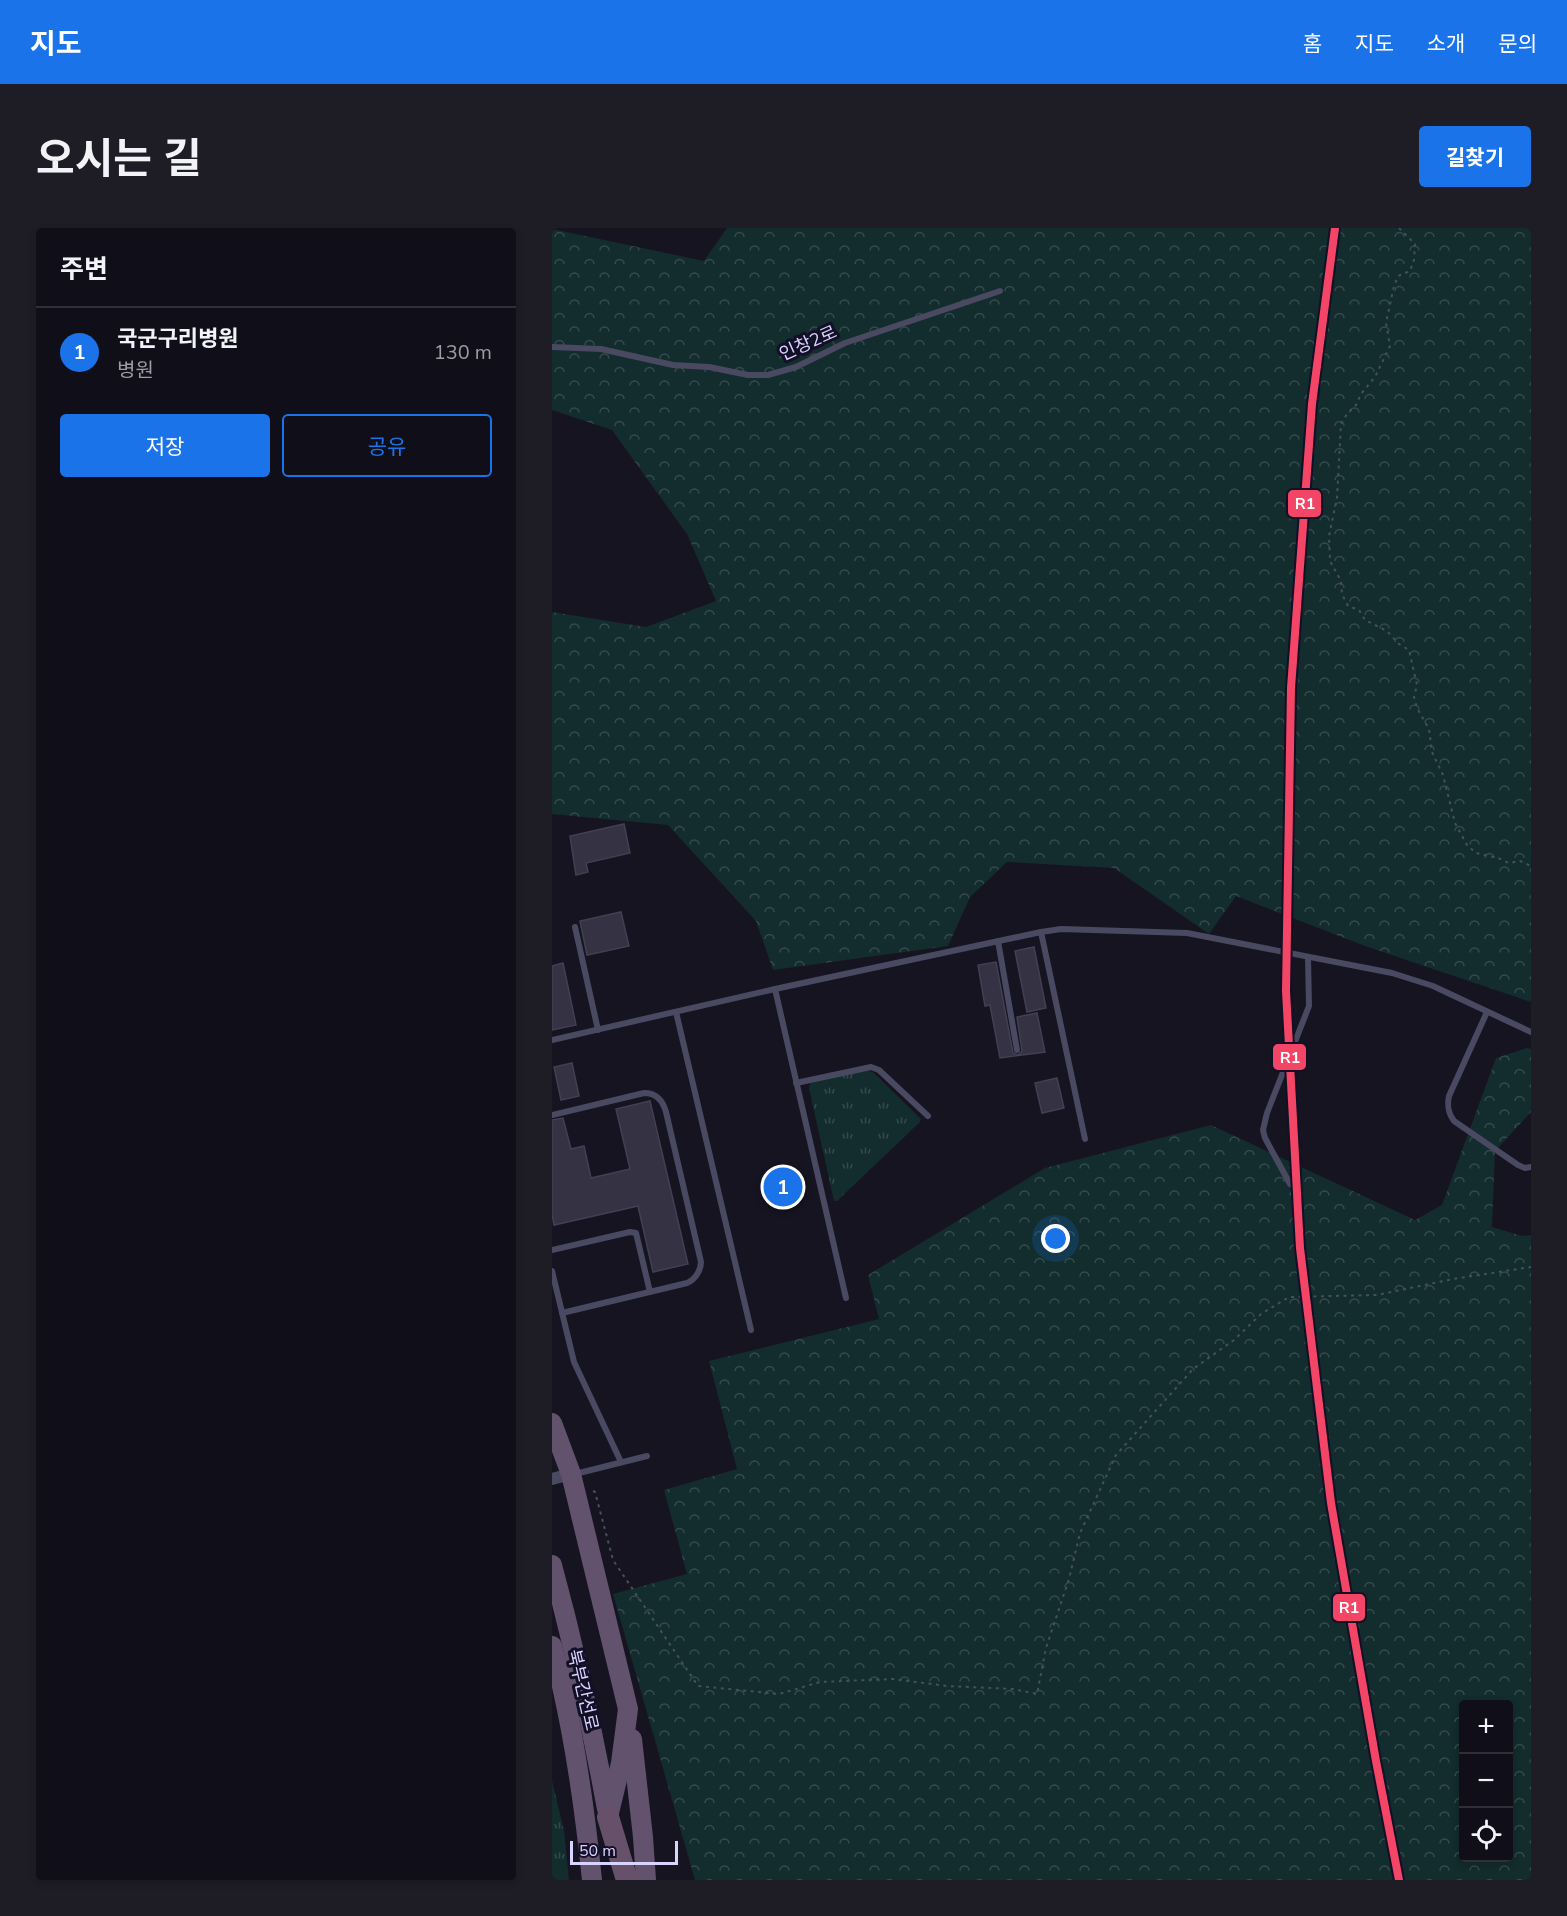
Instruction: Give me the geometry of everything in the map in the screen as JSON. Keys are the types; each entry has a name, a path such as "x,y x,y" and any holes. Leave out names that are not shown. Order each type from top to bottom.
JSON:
{"highway":[{"path":"552,1423 559,1477 628,1709 646,1880"},
{"name":"북부간선로","path":"552,1565 571,1635 594,1739 608,1817 615,1880"},
{"name":"북부간선로","path":"552,1646 566,1697 576,1751 592,1880"},
{"path":"627,1880 608,1817 621,1763 628,1709"}],"lane":[{"name":"인창2로","path":"552,347 601,349 673,365 709,367 748,375 768,375 796,367 845,343 1000,291"},
{"path":"575,927 598,1030"},
{"path":"552,1040 775,989 1061,929 1187,933 1408,978 1433,987 1531,1032"},
{"path":"1041,932 1085,1139"},
{"path":"998,941 1017,1050"},
{"path":"1290,1185 1263,1130 1267,1113 1309,1006 1308,958"},
{"path":"775,989 846,1298"},
{"path":"676,1012 751,1329"},
{"path":"1487,1012 1449,1096 1449,1115 1454,1121 1518,1165 1525,1168 1531,1167"},
{"path":"796,1083 871,1066 879,1070 928,1116"},
{"path":"552,1115 644,1094 654,1095 662,1103 701,1265 690,1282 562,1312"},
{"path":"552,1250 633,1231 637,1235 650,1292"},
{"path":"552,1271 576,1367 621,1462"},
{"path":"559,1477 647,1456"}],"path":[{"path":"1399,228 1415,244 1414,260 1410,271 1398,276 1394,286 1386,323 1390,345 1376,376 1341,424 1337,498 1329,536 1330,561 1341,581 1342,594 1348,606 1359,610 1365,620 1387,631 1399,644 1409,650 1417,686 1414,697 1417,708 1429,729 1432,752 1443,775 1455,824 1467,845 1476,853 1509,863 1520,861 1531,866"},
{"path":"559,1477 595,1492 614,1560 698,1686 779,1694 820,1682 893,1679 947,1686 1013,1689 1037,1694 1046,1648 1069,1579 1080,1533 1116,1455 1193,1369 1234,1340 1261,1314 1289,1298 1377,1295 1453,1279 1531,1268"}],"green space":[{"path":"727,228 1531,228 1531,1002 1365,946 1236,896 1209,934 1114,868 1007,862 970,897 948,946 773,970 756,921 668,825 552,814 552,612 646,627 716,601 687,534 612,430 552,410 552,229 704,261"},
{"path":"1527,1048 1531,1049 1531,1112 1495,1151 1492,1227 1522,1236 1531,1235 1531,1880 695,1880 613,1594 687,1574 664,1490 737,1469 709,1361 879,1319 868,1275 1045,1168 1211,1125 1415,1220 1442,1205 1496,1058"},
{"path":"867,1070 874,1073 921,1119 837,1201 834,1201 810,1084"},
{"path":"552,1781 564,1831 569,1880 552,1880"}],"building":[{"path":"624,824 630,853 586,863 588,872 576,875 570,836"},
{"path":"621,912 629,946 587,955 580,921"},
{"path":"1034,947 1046,1008 1027,1012 1015,951"},
{"path":"996,962 1013,1053 1018,1055 1022,1051 1017,1017 1037,1013 1045,1052 1000,1058 990,1005 985,1006 978,965"},
{"path":"563,963 576,1025 552,1030 552,966"},
{"path":"572,1063 579,1096 561,1100 554,1067"},
{"path":"1057,1078 1064,1108 1042,1113 1035,1083"},
{"path":"650,1101 688,1264 653,1272 638,1206 554,1225 552,1214 552,1120 563,1118 571,1149 584,1146 591,1178 630,1169 616,1109"}],"transit line":[{"name":"R1","path":"1335,228 1312,404 1291,688 1286,991 1300,1248 1331,1503 1399,1880"}],"place":[{"name":"국군구리병원","path":"783,1187"}]}
